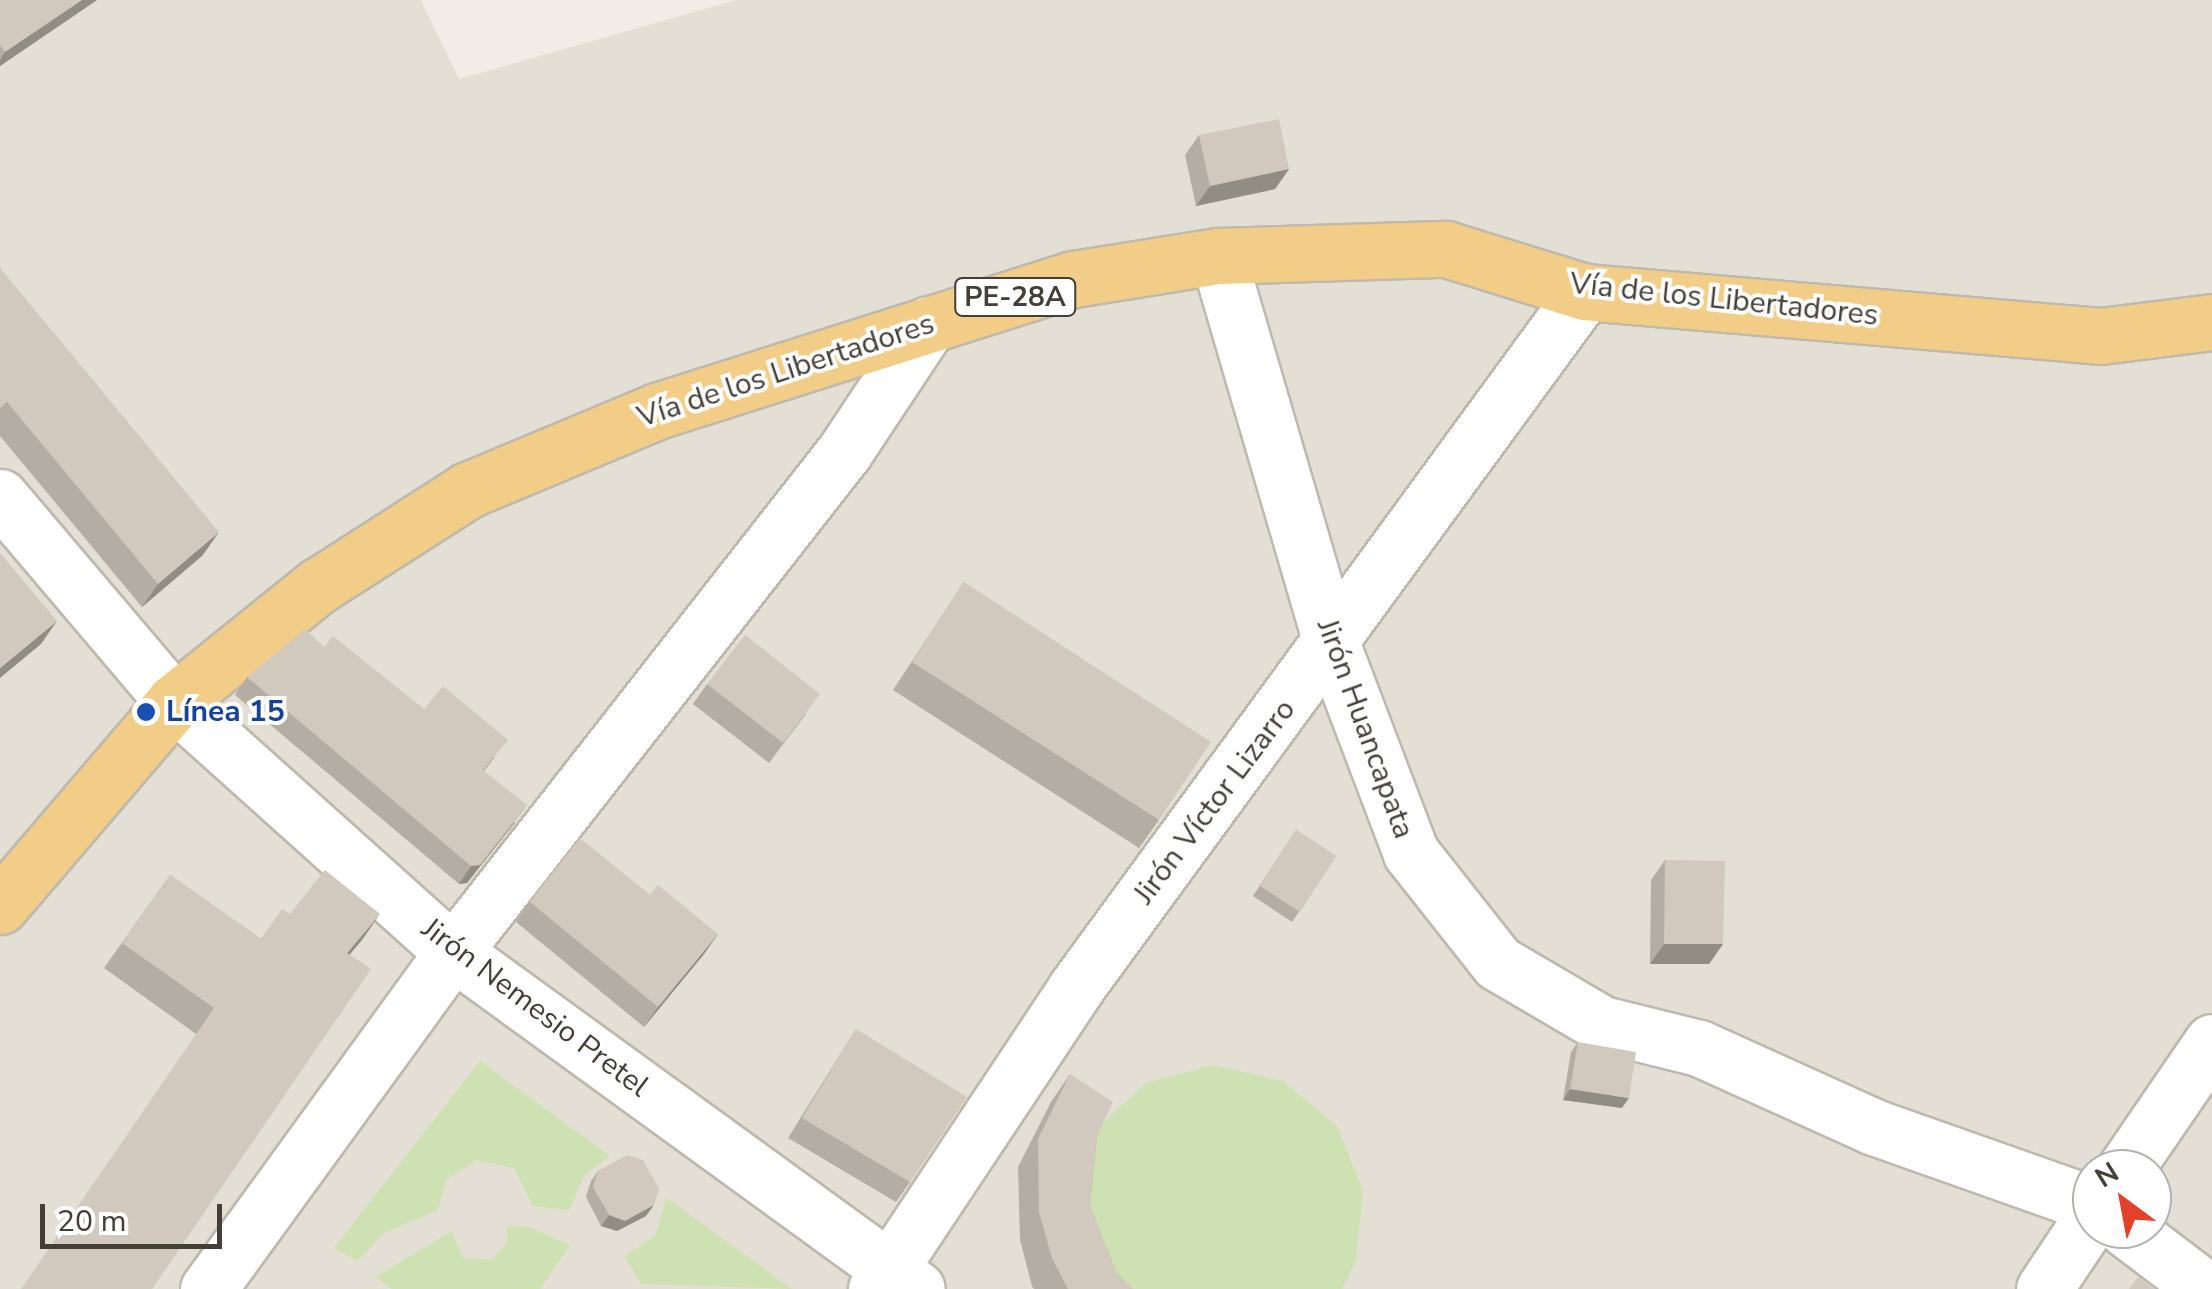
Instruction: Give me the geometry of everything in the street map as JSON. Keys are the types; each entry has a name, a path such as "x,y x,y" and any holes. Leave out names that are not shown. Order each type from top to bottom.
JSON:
{"highway":[{"name":"Vía de los Libertadores","path":"0,906 174,702 318,586 468,490 657,411 1074,279 1218,256 1446,249 1585,292 2101,336 2212,322"}],"street":[{"name":"Jirón Huancapata","path":"1218,256 1332,646 1411,853 1498,963 1602,1024 1699,1048 1874,1127 2072,1197"},
{"name":"Jirón Víctor Lizarro","path":"894,1283 1075,989 1332,646 1585,292"},
{"path":"208,1289 453,952 845,451 929,324"},
{"name":"Jirón Nemesio Pretel","path":"0,497 174,702 453,952 894,1283"},
{"path":"2138,1149 2212,1042"},
{"path":"2044,1289 2072,1246"},
{"path":"2152,1249 2205,1289"}],"shaded area":[{"path":"0,0 421,0 459,79 736,0 2212,0 2212,1289 0,1289"}],"green space":[{"path":"480,1061 610,1156 585,1175 569,1210 533,1206 514,1168 477,1160 446,1180 438,1210 384,1233 358,1261 334,1248"},
{"path":"1213,1065 1283,1081 1337,1126 1363,1191 1356,1261 1342,1289 1091,1289 1079,1268 1093,1132 1146,1083"},
{"path":"666,1197 792,1289 641,1284 624,1256 656,1235"},
{"path":"507,1226 529,1227 570,1245 540,1289 392,1289 375,1277 452,1231 462,1257 492,1260 507,1243"}],"building":[{"path":"0,0 82,0 5,52 0,45"},
{"path":"1279,119 1289,169 1210,186 1199,135"},
{"path":"0,268 219,532 158,584 7,402 0,408"},
{"path":"0,553 57,621 0,668"},
{"path":"964,582 1211,742 1159,820 912,662"},
{"path":"305,629 324,647 333,636 424,709 443,686 508,740 483,770 527,805 480,865 471,866 247,677"},
{"path":"745,635 820,694 783,743 707,684"},
{"path":"1296,830 1336,856 1300,912 1260,886"},
{"path":"580,838 650,895 658,885 718,934 658,1007 530,902"},
{"path":"1665,860 1725,861 1723,944 1664,944"},
{"path":"325,870 380,914 347,953 371,969 152,1289 21,1289 214,1008 122,943 170,875 261,939 282,909 290,914"},
{"path":"856,1029 967,1097 910,1182 802,1118"},
{"path":"1578,1042 1636,1052 1629,1098 1570,1089"},
{"path":"1070,1074 1113,1102 1097,1136 1090,1206 1116,1272 1132,1289 1068,1289 1052,1258 1039,1212 1038,1139"},
{"path":"627,1155 643,1160 659,1189 654,1205 625,1221 609,1215 593,1187 598,1171"},
{"path":"2138,1277 2154,1289 2129,1289"}],"place":[{"name":"Línea 15","path":"146,712"}]}
